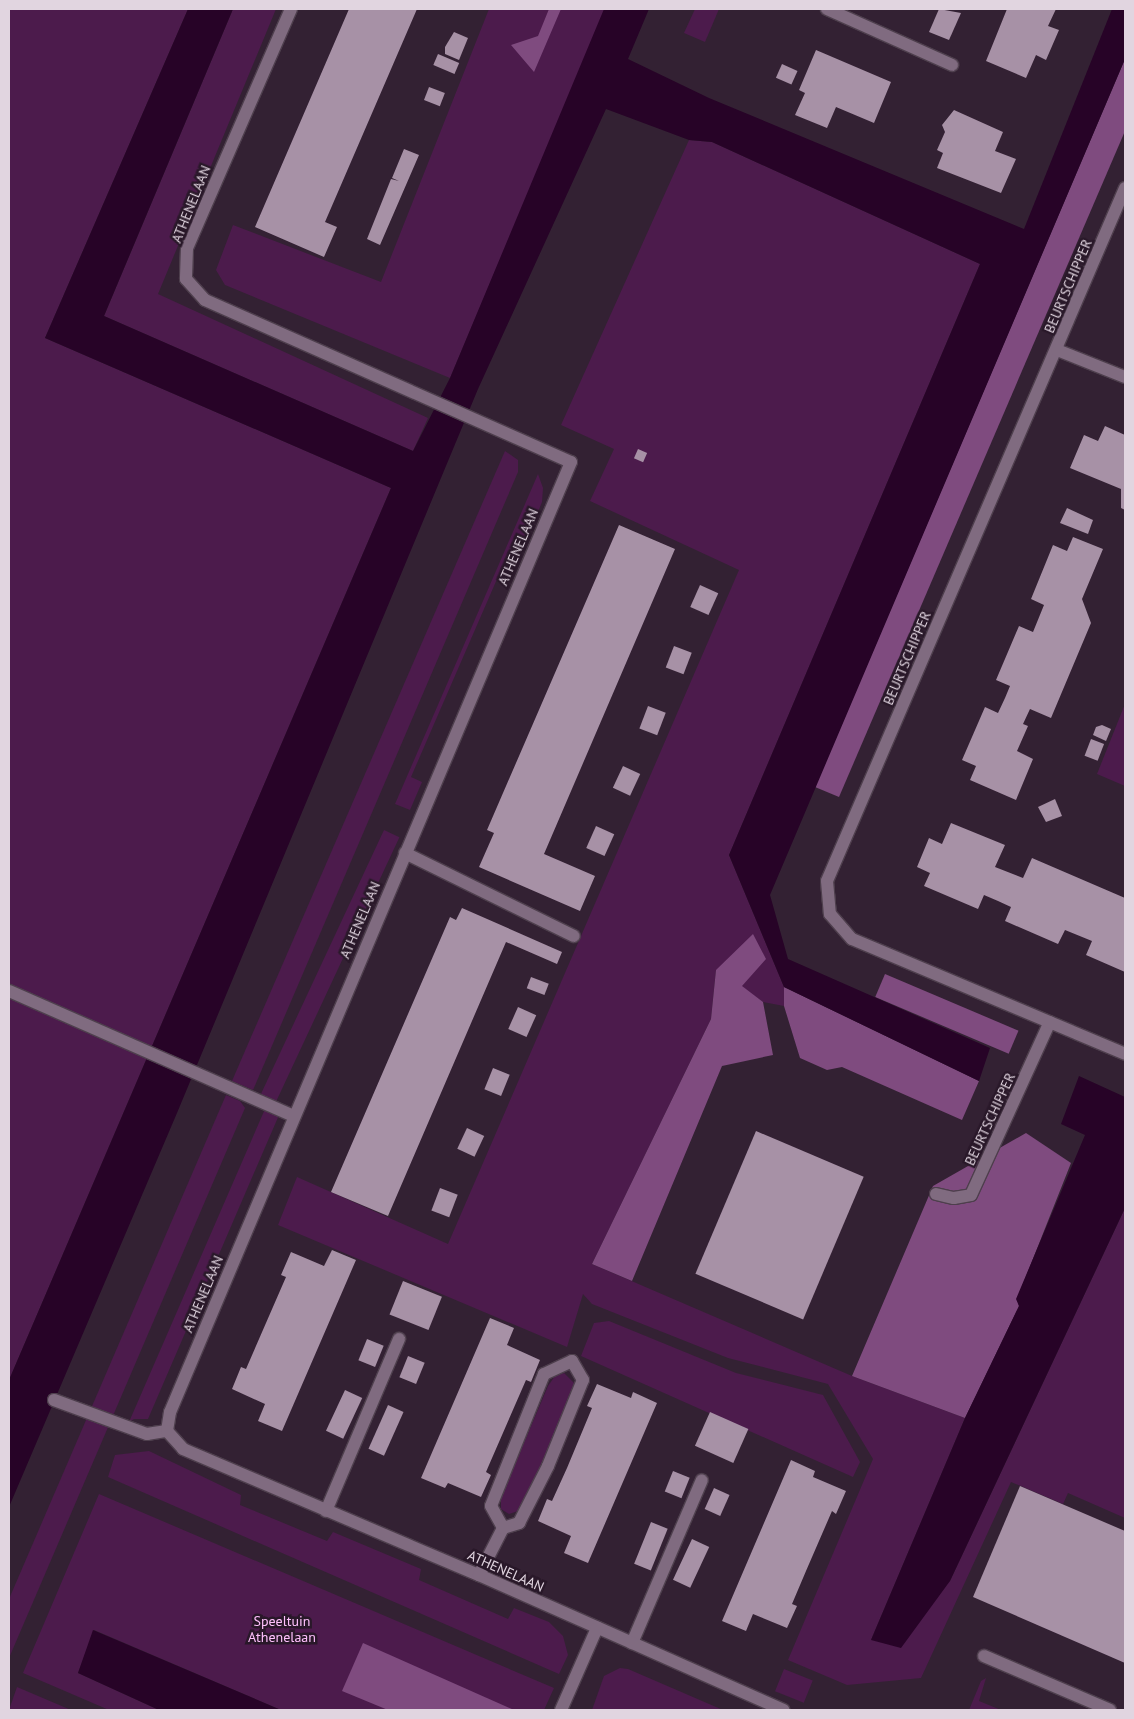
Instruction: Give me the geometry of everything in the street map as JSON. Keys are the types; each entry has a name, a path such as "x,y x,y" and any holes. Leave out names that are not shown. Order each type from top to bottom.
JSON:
{"street":[{"name":"ATHENELAAN","path":"291,9 187,248 186,279 205,300 411,391 494,430 571,462 170,1412 167,1431 183,1448 326,1511 480,1575 783,1710"},
{"path":"827,9 952,65"},
{"name":"BEURTSCHIPPER","path":"1125,188 1057,350 827,881 830,914 852,939 1125,1054"},
{"path":"1057,350 1125,377"},
{"path":"405,853 574,936"},
{"path":"9,991 294,1116"},
{"name":"BEURTSCHIPPER","path":"936,1194 954,1198 971,1196 1050,1022"},
{"path":"326,1511 399,1339"},
{"path":"480,1575 503,1528 519,1523 548,1466 583,1380 572,1361 544,1374 491,1506 503,1528"},
{"path":"54,1400 148,1434 167,1431"},
{"path":"632,1643 702,1480"},
{"path":"562,1710 597,1628"},
{"path":"984,1656 1110,1710"}],"green space":[{"path":"9,9 188,9 45,338 391,488 9,1380"},
{"path":"233,9 276,9 158,294 428,418 413,451 104,316"},
{"path":"489,9 606,9 450,378 225,285 216,270 233,225 381,282"},
{"path":"695,9 719,9 705,42 684,33"},
{"path":"689,140 712,142 980,264 729,855 784,987 784,1006 763,1002 716,970 711,1019 592,1264 852,1376 965,1418 871,1640 950,1581 1125,1208 1125,1518 1068,1493 1063,1504 1011,1482 921,1678 847,1685 788,1660 873,1459 828,1384 728,1358 592,1304 583,1294 567,1347 278,1225 297,1177 448,1244 739,570 590,501 614,449 561,425"},
{"path":"505,451 518,460 518,472 253,1090 232,1081"},
{"path":"538,474 543,488 542,502 515,568 504,563 411,777 422,782 410,810 395,804"},
{"path":"1125,704 1125,786 1097,774"},
{"path":"384,830 399,837 276,1102 261,1095"},
{"path":"226,1095 240,1101 245,1108 9,1658 9,1599"},
{"path":"265,1109 279,1115 148,1419 134,1419 129,1422"},
{"path":"609,1321 736,1373 823,1395 860,1462 853,1477 581,1356 594,1323"},
{"path":"564,1373 574,1383 569,1402 528,1498 518,1511 509,1514 501,1509 501,1497 548,1386 555,1376"},
{"path":"149,1451 241,1495 240,1505 327,1541 333,1532 421,1569 419,1580 508,1619 514,1608 549,1622 563,1636 568,1655 559,1674 108,1477 115,1455"},
{"name":"Speeltuin Athenelaan","path":"99,1494 554,1688 544,1710 281,1710 94,1630 78,1673 159,1710 109,1710 23,1673"},
{"path":"620,1668 628,1669 723,1710 592,1710 604,1676"},
{"path":"784,1669 813,1681 804,1703 775,1691"},
{"path":"986,1678 979,1701 1001,1710 969,1710 981,1681"},
{"path":"17,1687 71,1710 9,1710"}],"shaded area":[{"path":"188,9 233,9 104,316 413,451 450,378 604,9 649,9 628,59 709,98 1024,229 1112,9 1125,9 1125,59 770,895 788,959 990,1048 979,1081 784,987 729,855 980,264 712,142 689,140 606,109 478,389 177,1113 9,1507 9,1380 391,488 45,338"},
{"path":"549,9 561,9 534,72 511,45 538,36"},
{"path":"1125,59 1125,131 839,797 815,787"},
{"path":"753,934 766,959 742,986 763,1002 773,1055 722,1066 632,1281 592,1264 711,1019 716,970"},
{"path":"885,974 1018,1031 1009,1054 875,997"},
{"path":"784,987 979,1081 962,1120 842,1067 827,1070 800,1058 784,1006"},
{"path":"1079,1076 1125,1097 1125,1208 950,1581 901,1648 871,1640 965,1418 1019,1306 1016,1299 1085,1135 1061,1124"},
{"path":"1026,1133 1071,1163 1017,1299 1019,1306 965,1418 852,1376 933,1186"},
{"path":"93,1630 281,1710 159,1710 78,1673"},
{"path":"363,1643 514,1710 388,1710 342,1691"}],"building":[{"path":"349,9 417,9 325,222 337,227 324,257 255,227"},
{"path":"939,9 961,13 949,40 929,32"},
{"path":"1007,9 1056,9 1048,26 1059,30 1046,60 1036,55 1026,78 986,61"},
{"path":"454,32 468,38 459,60 445,54 445,47"},
{"path":"816,50 891,82 874,123 836,107 827,128 795,115 805,93 799,90"},
{"path":"438,54 459,63 454,74 433,65"},
{"path":"782,64 798,71 791,85 776,78"},
{"path":"429,87 445,93 440,106 424,100"},
{"path":"954,110 1003,132 995,151 1016,159 1001,193 937,168 943,153 937,150 945,132 942,125"},
{"path":"404,149 419,155 380,245 367,239 391,179 399,181 392,178"},
{"path":"1105,426 1125,435 1125,510 1121,508 1121,489 1070,468 1084,435 1098,441"},
{"path":"638,449 647,453 643,462 634,458"},
{"path":"1067,508 1093,520 1088,534 1060,523"},
{"path":"619,525 675,549 544,854 595,876 580,911 479,867 494,833 487,830"},
{"path":"1073,537 1103,549 1082,599 1091,623 1051,718 1030,709 1023,724 1028,726 1017,751 1033,759 1016,800 970,780 976,766 962,760 985,707 998,713 1005,698 1010,686 996,680 1019,626 1033,632 1044,605 1031,599 1053,545 1067,551"},
{"path":"700,585 718,593 709,615 690,607"},
{"path":"674,646 692,653 683,674 666,667"},
{"path":"648,706 666,713 657,735 639,728"},
{"path":"1102,725 1111,729 1106,741 1093,735 1096,727"},
{"path":"1091,739 1104,744 1098,761 1085,756"},
{"path":"623,766 640,774 630,796 613,788"},
{"path":"1055,799 1062,816 1046,822 1038,807"},
{"path":"951,823 1005,845 995,867 1023,878 1032,858 1125,898 1125,972 1086,955 1092,941 1065,930 1058,944 1005,921 1011,907 998,901 984,895 978,909 924,886 930,873 917,867 929,838 942,844"},
{"path":"596,826 614,834 605,856 586,848"},
{"path":"462,908 562,952 557,964 506,942 388,1216 331,1192 450,917 456,920"},
{"path":"531,977 549,984 544,995 527,988"},
{"path":"518,1007 536,1015 527,1037 508,1029"},
{"path":"493,1068 510,1075 501,1096 484,1089"},
{"path":"467,1128 484,1136 474,1157 457,1149"},
{"path":"756,1131 864,1177 803,1319 695,1274"},
{"path":"440,1188 458,1195 449,1217 431,1210"},
{"path":"332,1250 356,1260 282,1431 258,1421 265,1404 232,1389 241,1367 246,1369 286,1277 281,1275 291,1252 324,1266"},
{"path":"403,1281 442,1297 428,1330 390,1314"},
{"path":"490,1318 514,1328 507,1345 540,1360 531,1382 526,1380 489,1465 486,1472 491,1475 481,1497 448,1483 445,1488 421,1478"},
{"path":"367,1339 384,1346 375,1367 358,1360"},
{"path":"408,1356 425,1363 416,1384 399,1377"},
{"path":"597,1384 631,1398 633,1392 657,1403 588,1563 564,1553 571,1536 538,1521 547,1499 552,1501 567,1468 592,1408 587,1406"},
{"path":"345,1390 362,1398 343,1439 326,1431"},
{"path":"388,1405 404,1412 384,1456 368,1449"},
{"path":"710,1412 748,1429 733,1463 695,1446"},
{"path":"791,1460 815,1471 813,1477 846,1491 836,1514 832,1511 806,1571 792,1604 797,1606 787,1628 753,1614 746,1631 722,1621"},
{"path":"673,1471 690,1478 681,1498 665,1491"},
{"path":"1020,1486 1125,1531 1125,1663 973,1597"},
{"path":"714,1488 730,1495 720,1516 705,1509"},
{"path":"651,1522 668,1529 651,1570 634,1564"},
{"path":"692,1539 709,1547 690,1588 673,1580"}]}
